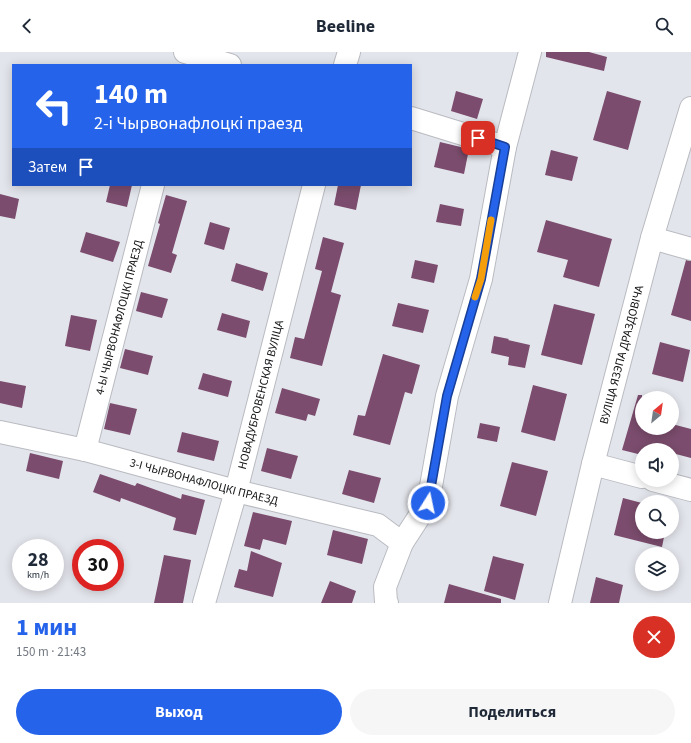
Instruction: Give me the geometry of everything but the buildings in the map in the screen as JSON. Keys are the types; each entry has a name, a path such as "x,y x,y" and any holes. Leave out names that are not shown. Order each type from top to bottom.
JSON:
{"street":[{"path":"184,64 186,52 227,64"},
{"path":"345,64 349,52"},
{"path":"386,603 385,587 402,543 428,503 447,396 481,279 505,147 530,52"},
{"name":"ВУЛІЦА ЯЗЭПА ДРАЗДОВІЧА","path":"560,603 593,464 652,238 691,108"},
{"path":"412,118 505,147"},
{"name":"4-Ы ЧЫРВОНАФЛОЦКІ ПРАЕЗД","path":"85,450 153,186"},
{"name":"НОВАДУБРОВЕНСКАЯ ВУЛІЦА","path":"204,603 236,491 314,186"},
{"path":"652,238 691,249"},
{"name":"3-І ЧЫРВОНАФЛОЦКІ ПРАЕЗД","path":"0,432 85,450 236,491 378,525 402,543"},
{"path":"593,464 635,475"},
{"path":"679,487 691,490"}],"slow traffic":[{"path":"475,297 481,279 491,220"}],"route":[{"path":"428,503 447,396 481,279 505,147 478,138"}]}
